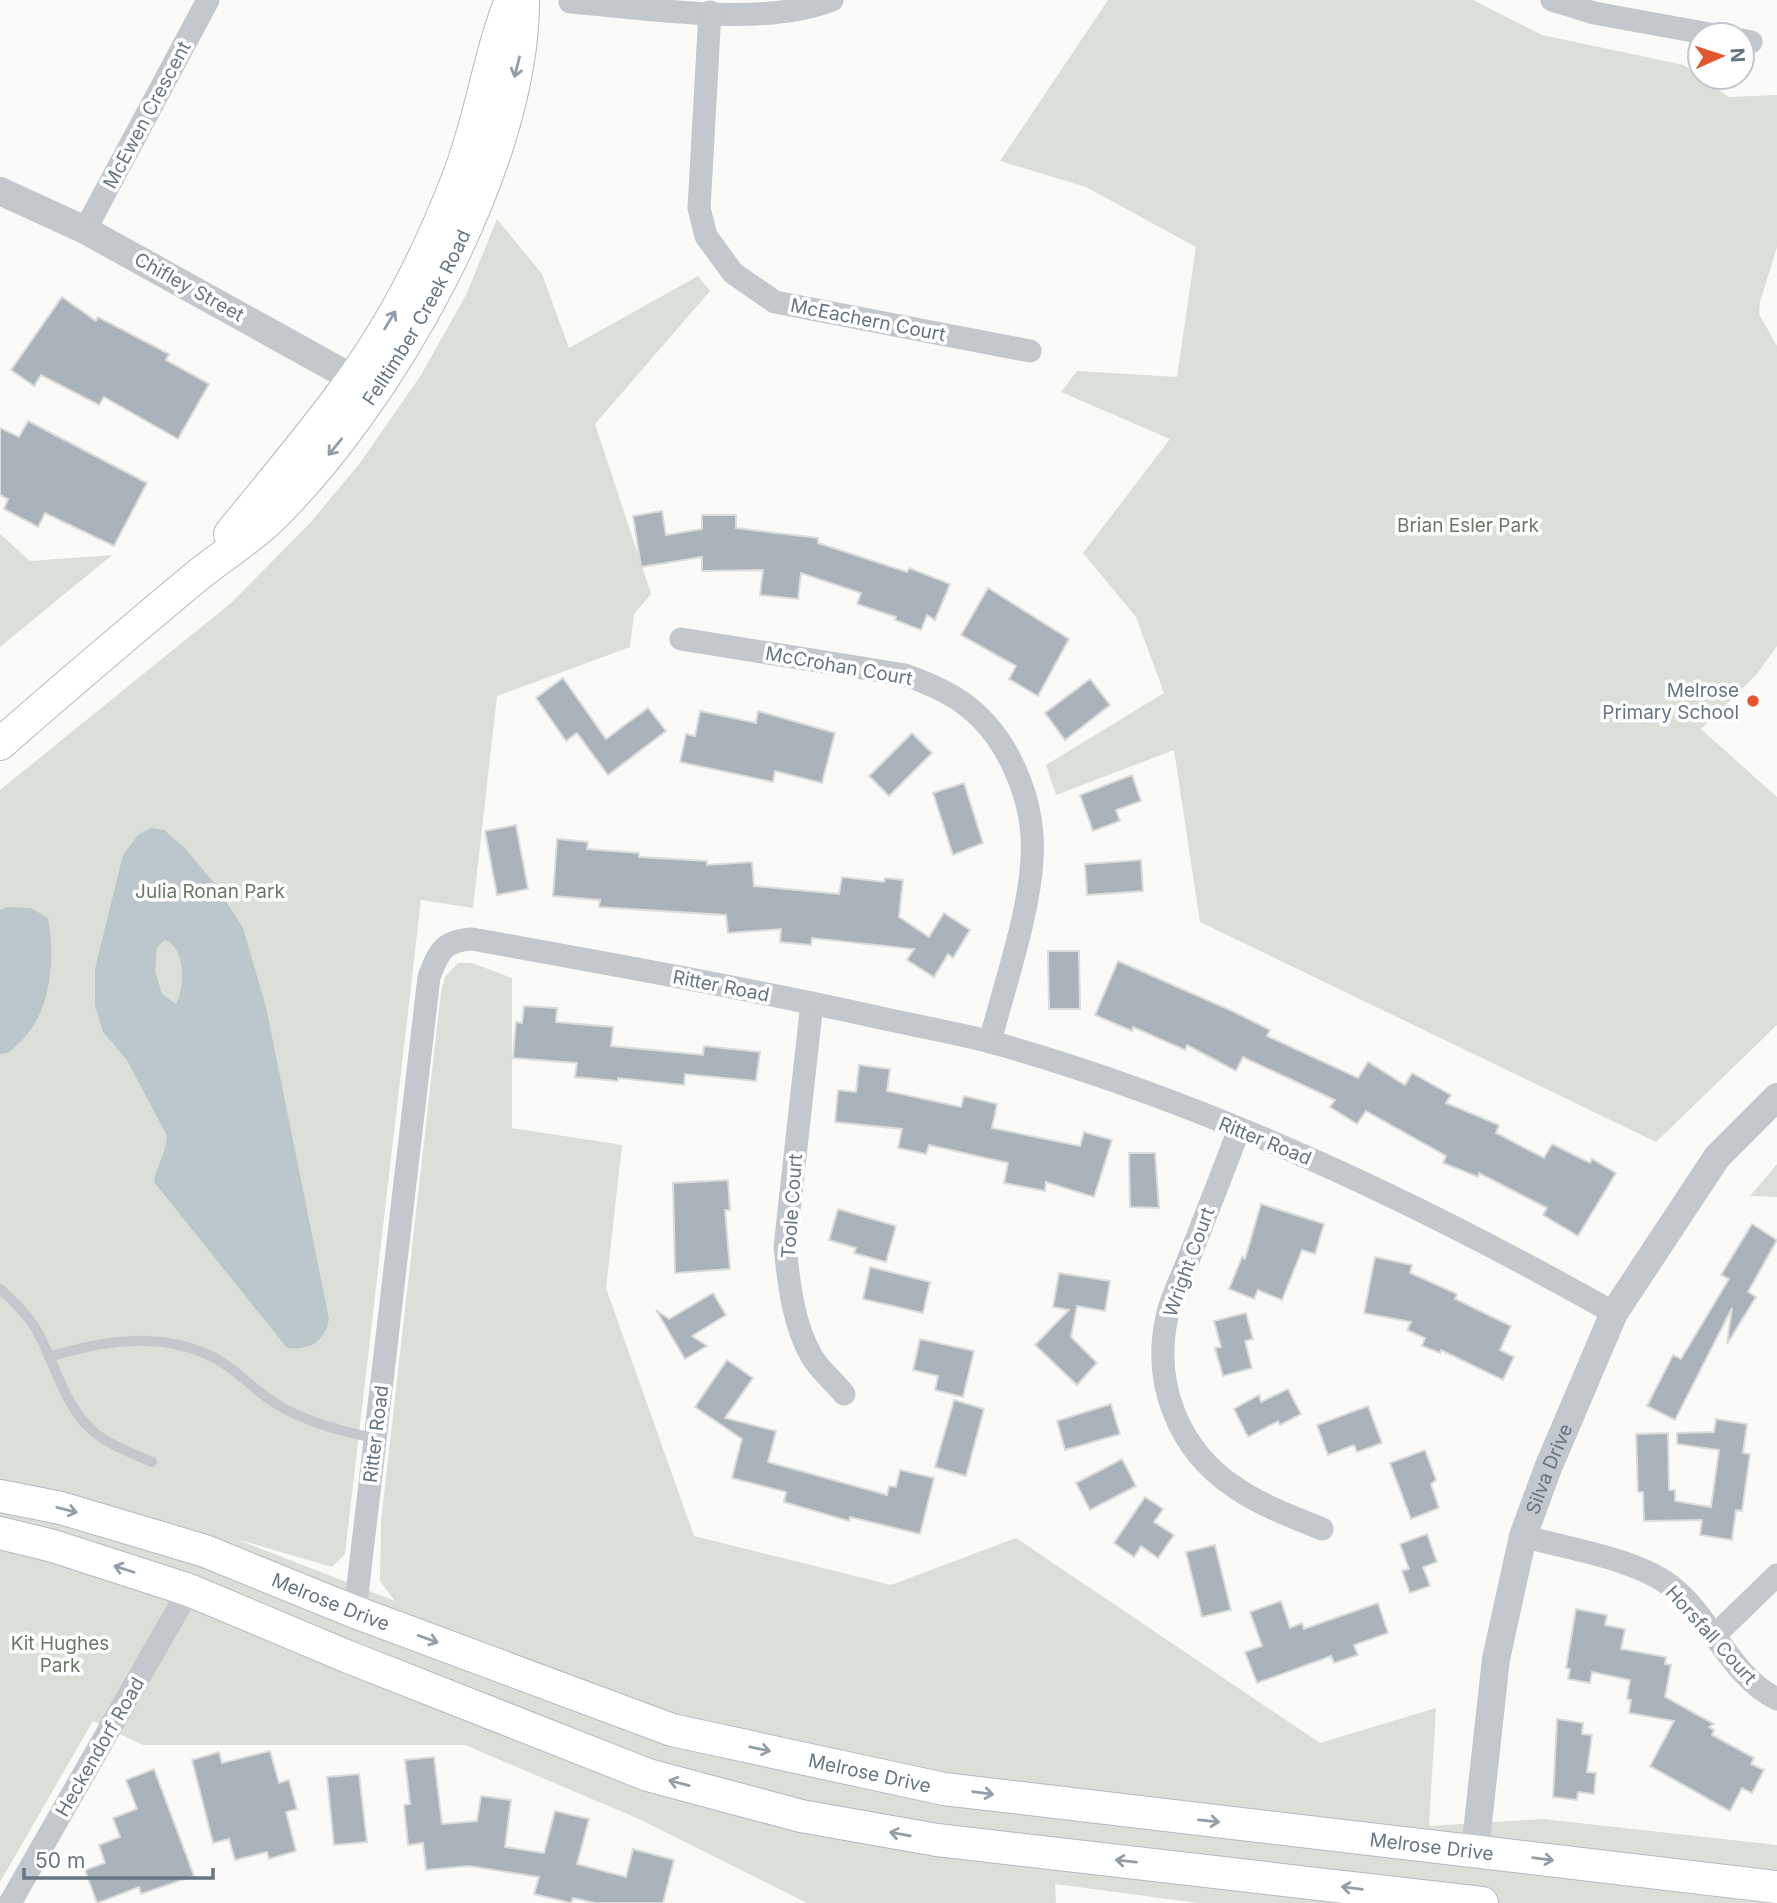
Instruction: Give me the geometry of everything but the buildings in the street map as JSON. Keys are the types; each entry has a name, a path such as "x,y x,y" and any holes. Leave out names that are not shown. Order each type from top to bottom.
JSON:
{"main road":[{"name":"Felltimber Creek Road","path":"364,384 396,310 433,238 458,178 476,129 500,28 511,0"},
{"name":"Felltimber Creek Road","path":"0,744 199,574 266,523 308,480 364,384 439,283 481,190 523,41 523,0"},
{"name":"Melrose Drive","path":"0,1496 61,1508 205,1551 355,1612 672,1730 944,1788 1777,1887"},
{"path":"0,1533 53,1546 189,1590 346,1656 648,1775 801,1816 937,1840 1475,1902"},
{"path":"189,1590 205,1551"},
{"path":"346,1656 355,1612"},
{"name":"Silva Drive","path":"1475,1850 1475,1902"}],"street":[{"name":"McEwen Crescent","path":"85,230 208,0"},
{"path":"570,2 758,14 810,9 832,0"},
{"path":"1552,0 1594,13 1686,30"},
{"name":"McEachern Court","path":"710,12 699,208 706,236 733,274 775,302 1030,351"},
{"name":"Chifley Street","path":"0,191 85,230 364,384"},
{"name":"McCrohan Court","path":"681,639 905,675 938,688 964,704 986,725 1008,755 1022,788 1030,823 1032,859 1027,896 990,1042"},
{"name":"Ritter Road","path":"355,1612 429,976 438,953 454,940 472,939 813,1003 990,1042 1102,1078 1239,1129 1356,1179 1614,1313"},
{"name":"Toole Court","path":"813,1003 785,1247 788,1282 799,1327 813,1358 844,1394"},
{"name":"Silva Drive","path":"1475,1850 1496,1659 1523,1536 1548,1468 1614,1313 1717,1157 1777,1097"},
{"name":"Wright Court","path":"1239,1129 1167,1317 1165,1377 1170,1406 1195,1452 1211,1470 1236,1489 1265,1505 1322,1529"},
{"name":"Horsfall Court","path":"1523,1536 1652,1573 1673,1588 1755,1685 1777,1699"},
{"path":"1714,1636 1777,1575"},
{"name":"Heckendorf Road","path":"10,1903 189,1590"}],"lane":[{"path":"0,1289 35,1328 76,1413 95,1432 119,1448 152,1462"},
{"path":"49,1356 95,1343 129,1340 161,1342 191,1348 217,1359 266,1398 289,1410 348,1433 375,1438"}],"green space":[{"name":"Brian Esler Park","path":"1108,0 1473,0 1542,35 1684,65 1686,91 1721,91 1729,97 1777,95 1777,247 1760,302 1759,314 1777,346 1777,646 1757,674 1701,729 1777,797 1777,1025 1656,1142 1200,922 1174,750 1056,795 1046,765 1164,693 1136,617 1083,553 1170,439 1061,392 1077,371 1177,377 1196,247 1086,187 1000,161"},
{"path":"497,219 542,274 569,348 698,276 710,291 595,424 651,594 634,614 630,647 497,696 473,908 421,900 345,1554 332,1567 236,1539 395,1601 380,1581 381,1521 441,992 445,977 458,963 472,963 512,978 512,1128 622,1145 606,1288 694,1536 891,1585 1016,1538 1320,1743 1436,1708 1429,1826 1543,1819 1777,1845 1777,1903 1198,1903 1055,1884 1056,1903 807,1903 639,1819 465,1745 143,1745 93,1721 0,1882 0,790 231,603 310,523 360,463 421,375 466,295"},
{"path":"0,534 30,561 112,555 0,647"},
{"path":"1777,1164 1777,1197 1750,1196"}],"shaded area":[{"path":"151,828 164,830 185,848 215,884 243,928 266,1007 329,1319 320,1339 303,1348 287,1348 154,1182 167,1136 127,1060 103,1032 95,1005 95,969 123,855 138,835","holes":["165,940 172,944 182,969 181,988 176,1004 162,994 155,971 157,947"]},
{"path":"8,907 31,908 48,918 51,960 44,1004 38,1017 17,1045 8,1053 0,1054 0,910"}],"place":[{"name":"Melrose Primary School","path":"1753,701"}],"park label":[{"name":"Julia Ronan Park","path":"210,891"},
{"name":"Kit Hughes Park","path":"60,1654"}]}
